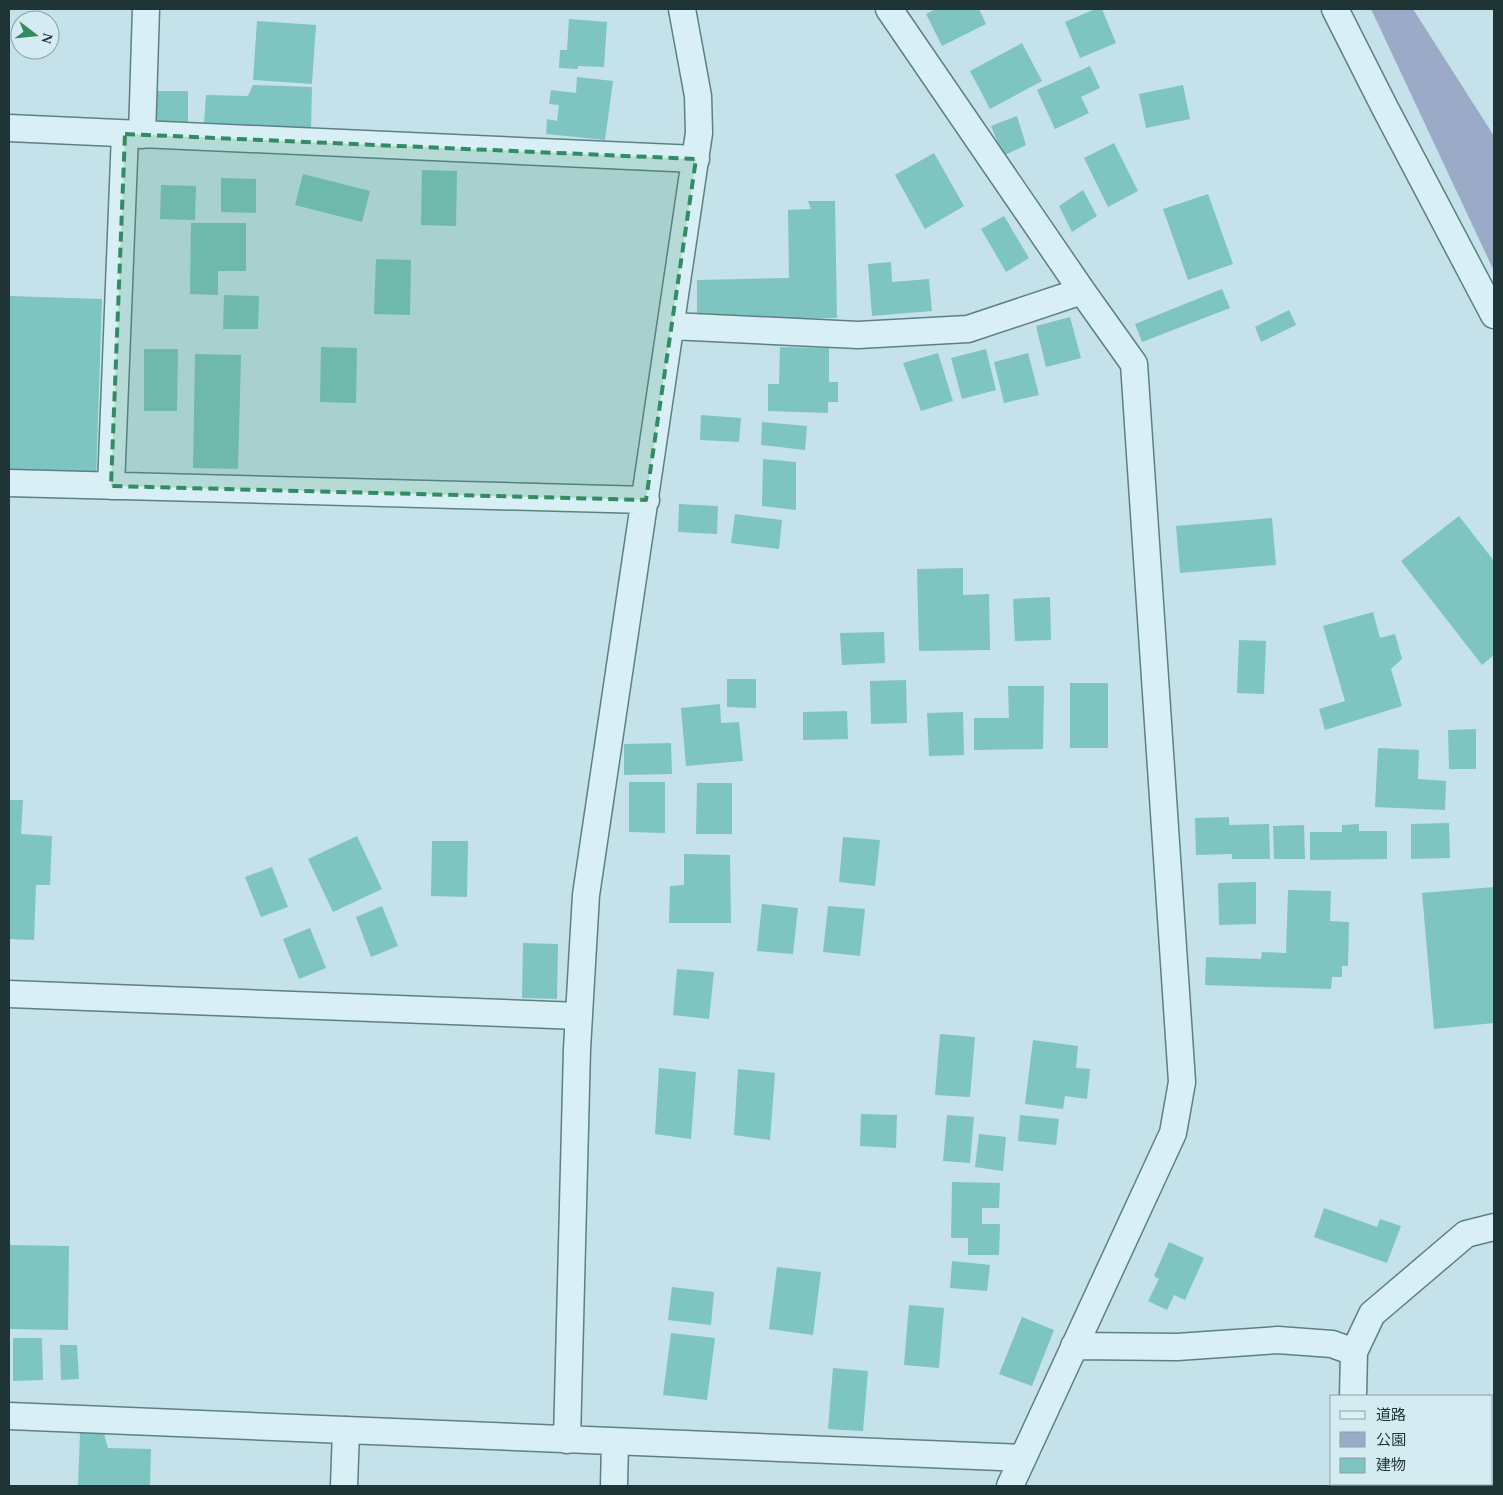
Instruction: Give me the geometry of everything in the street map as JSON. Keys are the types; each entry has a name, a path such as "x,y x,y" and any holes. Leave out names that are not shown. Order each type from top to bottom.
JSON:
{"street":[{"path":"111,486 133,134 146,9"},
{"path":"567,1440 579,1016 586,895 699,133 698,96 682,9"},
{"path":"889,9 1134,364 1182,1082 1173,1133 1010,1486"},
{"path":"1335,9 1494,315"},
{"path":"9,128 696,159"},
{"path":"671,326 858,335 968,329 1082,291"},
{"path":"9,483 646,500"},
{"path":"9,994 579,1016"},
{"path":"1353,1395 1354,1352 1372,1314 1466,1234 1494,1227"},
{"path":"1074,1346 1177,1347 1278,1340 1332,1344 1354,1352"},
{"path":"9,1416 1022,1458"},
{"path":"344,1486 346,1430"},
{"path":"614,1486 615,1442"}],"highlighted area":[{"path":"125,134 696,159 646,500 111,486"}],"green space":[{"path":"1371,9 1413,9 1494,136 1494,271"}],"building":[{"path":"936,9 979,9 986,24 942,46 926,14"},
{"path":"1095,9 1102,9 1116,43 1080,58 1065,22"},
{"path":"569,19 607,22 604,67 578,66 578,69 559,68 560,50 567,50"},
{"path":"257,21 316,25 312,84 253,80"},
{"path":"1022,43 1042,81 990,109 970,71"},
{"path":"1090,66 1100,88 1081,97 1089,113 1055,129 1037,90"},
{"path":"577,77 613,81 605,140 546,134 547,119 557,121 559,105 549,104 551,90 576,93"},
{"path":"253,85 312,87 311,128 204,124 206,95 248,96"},
{"path":"1183,85 1190,119 1146,128 1139,94"},
{"path":"153,91 188,91 188,125 153,124"},
{"path":"1017,116 1026,145 1003,156 991,126"},
{"path":"1114,143 1138,191 1108,207 1084,158"},
{"path":"934,153 964,206 925,229 895,175"},
{"path":"422,170 457,171 456,226 421,225"},
{"path":"303,174 370,191 362,222 295,205"},
{"path":"221,178 256,179 256,213 221,212"},
{"path":"161,185 196,186 195,220 160,219"},
{"path":"1083,190 1097,216 1072,232 1059,206"},
{"path":"1208,194 1233,264 1188,280 1163,209"},
{"path":"808,201 835,201 837,318 697,321 697,280 789,278 788,210 811,209"},
{"path":"1004,216 1029,258 1006,272 981,229"},
{"path":"191,223 246,223 246,271 218,271 218,295 190,294"},
{"path":"376,259 411,260 410,315 374,314"},
{"path":"891,262 892,282 929,279 932,311 872,316 868,264"},
{"path":"1222,289 1230,308 1142,342 1135,324"},
{"path":"224,295 259,296 258,329 223,329"},
{"path":"9,296 102,299 96,480 9,477"},
{"path":"1289,310 1296,325 1261,342 1255,327"},
{"path":"1070,317 1081,358 1046,367 1036,326"},
{"path":"321,347 357,348 356,403 320,402"},
{"path":"780,347 829,348 829,382 838,382 838,402 828,402 828,413 768,411 768,384 779,384"},
{"path":"144,349 178,349 177,411 144,411"},
{"path":"986,349 996,390 962,399 951,358"},
{"path":"938,353 953,401 921,411 903,363"},
{"path":"1028,353 1039,395 1004,403 994,362"},
{"path":"195,354 241,355 238,469 193,468"},
{"path":"701,415 741,418 739,442 700,440"},
{"path":"762,422 807,426 805,450 761,445"},
{"path":"763,459 796,462 796,510 762,506"},
{"path":"679,504 718,506 717,534 678,532"},
{"path":"735,514 782,520 779,549 731,543"},
{"path":"1459,516 1494,561 1494,655 1482,665 1401,561"},
{"path":"1272,518 1276,565 1180,573 1176,526"},
{"path":"963,568 963,595 989,594 990,650 919,651 917,569"},
{"path":"1050,597 1051,640 1015,641 1013,599"},
{"path":"1373,612 1380,638 1395,634 1402,659 1391,669 1402,706 1325,730 1319,709 1345,701 1323,626"},
{"path":"884,632 885,663 842,665 840,633"},
{"path":"1239,640 1266,641 1264,694 1237,693"},
{"path":"727,679 756,679 756,708 727,707"},
{"path":"906,680 907,723 871,724 870,681"},
{"path":"1070,683 1108,683 1108,748 1070,748"},
{"path":"1008,686 1044,686 1043,749 974,750 974,718 1009,718"},
{"path":"720,704 721,723 739,722 743,761 686,766 681,708"},
{"path":"847,711 848,739 803,740 803,712"},
{"path":"963,712 964,755 929,756 927,713"},
{"path":"1476,729 1476,769 1449,769 1448,730"},
{"path":"671,743 672,774 624,775 624,744"},
{"path":"1378,748 1419,750 1418,779 1446,781 1445,810 1375,807"},
{"path":"629,782 665,782 665,833 629,832"},
{"path":"697,783 732,783 732,834 696,834"},
{"path":"9,800 23,800 21,834 52,836 50,885 36,885 34,940 9,939"},
{"path":"1229,817 1229,825 1269,824 1270,859 1232,859 1232,854 1196,855 1195,818"},
{"path":"1449,823 1450,858 1411,859 1411,824"},
{"path":"1359,824 1359,831 1387,831 1387,859 1310,860 1310,832 1342,832 1342,825"},
{"path":"1304,825 1305,859 1274,859 1273,826"},
{"path":"357,836 382,889 333,912 308,859"},
{"path":"843,837 880,840 875,886 839,882"},
{"path":"432,841 468,841 467,897 431,896"},
{"path":"684,854 730,855 731,923 669,923 670,886 684,885"},
{"path":"272,867 288,907 261,917 245,877"},
{"path":"1256,882 1256,924 1219,925 1218,883"},
{"path":"1494,887 1494,1023 1434,1029 1422,893"},
{"path":"1288,890 1331,891 1330,921 1349,922 1348,966 1342,966 1342,977 1332,977 1331,989 1205,985 1206,957 1261,959 1262,952 1286,953"},
{"path":"762,904 798,908 793,954 757,951"},
{"path":"382,906 398,946 371,957 356,917"},
{"path":"828,906 865,909 860,956 823,952"},
{"path":"310,928 326,968 299,979 283,939"},
{"path":"523,943 558,944 557,999 522,998"},
{"path":"677,969 714,972 709,1019 673,1015"},
{"path":"940,1034 975,1037 970,1097 935,1095"},
{"path":"1033,1040 1078,1046 1076,1068 1090,1069 1087,1099 1065,1096 1063,1109 1025,1104"},
{"path":"659,1068 696,1072 691,1139 655,1134"},
{"path":"738,1069 775,1073 770,1140 734,1135"},
{"path":"861,1114 897,1115 896,1148 860,1146"},
{"path":"947,1115 974,1117 970,1163 943,1161"},
{"path":"1020,1115 1059,1119 1056,1145 1018,1141"},
{"path":"979,1134 1006,1137 1003,1171 975,1167"},
{"path":"952,1182 1000,1183 999,1208 982,1208 982,1224 1000,1224 999,1255 968,1255 968,1238 951,1238"},
{"path":"1324,1208 1377,1227 1380,1219 1401,1226 1387,1263 1314,1237"},
{"path":"1169,1242 1204,1258 1185,1300 1174,1295 1167,1310 1148,1301 1159,1279 1154,1276"},
{"path":"9,1245 69,1246 68,1330 9,1329"},
{"path":"952,1261 990,1265 987,1291 950,1288"},
{"path":"777,1267 821,1272 813,1335 769,1329"},
{"path":"672,1287 714,1292 711,1325 668,1320"},
{"path":"909,1305 944,1308 939,1368 904,1365"},
{"path":"1022,1317 1054,1330 1032,1386 999,1374"},
{"path":"671,1333 715,1338 707,1400 663,1395"},
{"path":"13,1338 42,1338 43,1380 13,1381"},
{"path":"60,1345 77,1345 79,1379 61,1380"},
{"path":"833,1368 868,1371 863,1431 828,1429"},
{"path":"80,1433 104,1434 108,1448 151,1449 150,1486 78,1486"}]}
